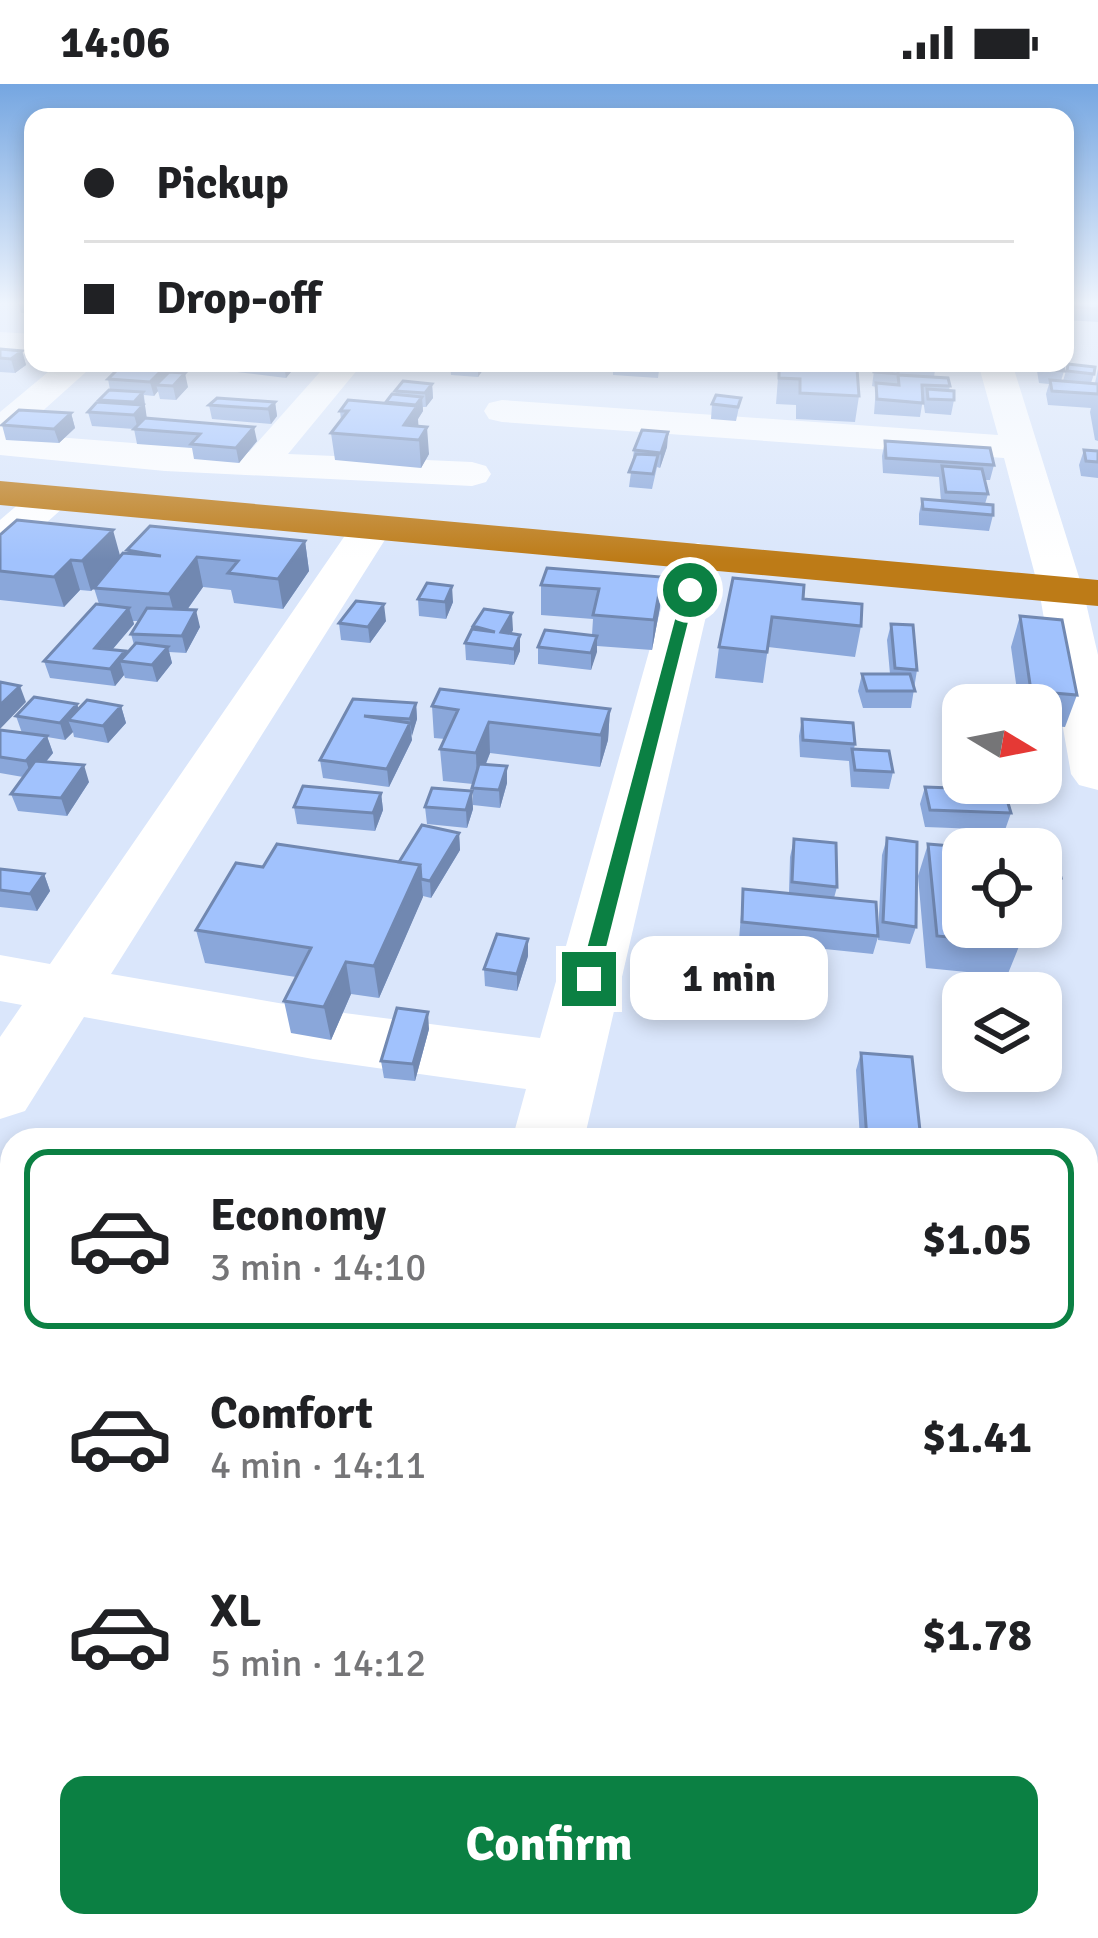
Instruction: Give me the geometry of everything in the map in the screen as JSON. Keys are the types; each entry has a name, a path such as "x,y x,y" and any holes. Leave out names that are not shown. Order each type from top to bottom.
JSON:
{"highway":[{"path":"0,493 1080,591"}],"street":[{"path":"0,430 50,388"},
{"path":"259,464 325,388"},
{"path":"1002,388 1019,448 1080,591 1098,774"},
{"path":"448,534 510,395 1019,448"},
{"path":"0,444 145,458 472,474"},
{"path":"114,504 145,458"},
{"path":"0,542 50,498"},
{"path":"0,1091 372,527"},
{"path":"551,1128 698,556"},
{"path":"0,978 313,1034 566,1069"}],"building":[{"path":"398,388 429,388 425,393 395,391"},
{"path":"800,388 858,388 859,396 800,393"},
{"path":"876,388 922,388 923,403 877,399"},
{"path":"1051,388 1098,388 1098,394"},
{"path":"927,389 954,391 954,400 928,399"},
{"path":"109,390 143,392 134,402 99,400"},
{"path":"392,394 422,397 416,405 386,402"},
{"path":"716,395 741,398 738,407 712,404"},
{"path":"217,398 275,402 268,409 209,405"},
{"path":"348,400 417,406 404,425 427,427 419,440 331,433 348,411 340,411"},
{"path":"97,402 143,405 134,415 88,412"},
{"path":"19,410 71,413 54,429 2,425"},
{"path":"145,418 254,427 236,448 191,444 200,434 134,429"},
{"path":"642,430 668,432 661,453 634,450"},
{"path":"885,441 990,448 994,465 886,458"},
{"path":"1084,450 1098,451 1098,462 1086,461"},
{"path":"636,454 658,455 653,474 629,472"},
{"path":"942,466 982,469 988,494 946,492"},
{"path":"922,499 993,505 993,515 923,509"},
{"path":"17,520 113,530 82,561 71,560 54,577 0,571 0,535"},
{"path":"150,526 305,541 278,579 228,573 238,561 197,557 169,594 94,588 123,553 161,556 127,550"},
{"path":"547,568 662,577 654,620 593,615 599,589 541,585"},
{"path":"733,578 804,585 803,599 862,604 861,626 772,617 767,652 719,647"},
{"path":"427,583 452,586 445,602 418,599"},
{"path":"356,601 384,604 368,627 339,623"},
{"path":"96,604 129,608 95,648 125,651 110,669 44,661"},
{"path":"147,608 196,610 182,636 131,634"},
{"path":"484,609 512,613 501,632 520,635 514,649 465,643 472,629 495,632 473,626"},
{"path":"1020,616 1062,620 1077,695 1062,694 1062,684 1030,684"},
{"path":"891,624 913,625 917,670 895,668"},
{"path":"545,630 597,636 591,653 538,647"},
{"path":"136,643 168,647 152,665 120,661"},
{"path":"862,674 910,674 915,691 867,691"},
{"path":"0,682 20,686 0,705"},
{"path":"440,689 610,709 601,735 489,722 476,753 440,749 458,710 432,706"},
{"path":"34,697 77,704 60,723 16,716"},
{"path":"353,699 416,703 410,719 364,716 410,723 387,769 320,760"},
{"path":"87,700 121,706 103,726 68,720"},
{"path":"802,719 853,723 855,744 803,740"},
{"path":"0,730 47,736 26,761 0,757"},
{"path":"852,749 889,751 893,772 855,770"},
{"path":"35,761 84,765 61,798 11,794"},
{"path":"479,764 507,766 499,790 472,788"},
{"path":"303,786 381,793 373,813 294,807"},
{"path":"925,787 942,788 942,804 1008,804 1011,813 930,810"},
{"path":"432,788 472,791 466,810 425,807"},
{"path":"422,825 459,833 430,881 421,879 420,865 399,862"},
{"path":"887,838 917,842 916,927 883,922"},
{"path":"794,839 836,843 837,887 792,882"},
{"path":"277,844 420,865 374,966 346,962 324,1007 284,1001 311,948 196,930 236,863 263,867"},
{"path":"928,844 942,845 942,936 937,936"},
{"path":"0,869 44,874 30,894 0,890"},
{"path":"743,889 876,902 878,936 742,922"},
{"path":"497,934 528,939 517,974 484,969"},
{"path":"397,1008 428,1012 413,1064 381,1061"},
{"path":"861,1053 912,1057 920,1128 866,1128"}],"route":[{"path":"589,979 690,590"}]}
